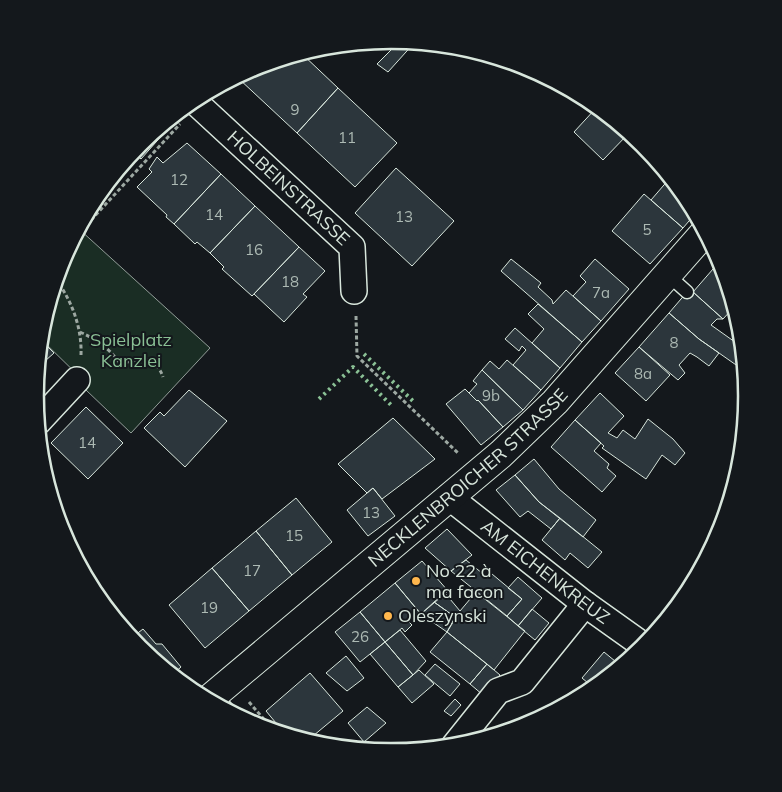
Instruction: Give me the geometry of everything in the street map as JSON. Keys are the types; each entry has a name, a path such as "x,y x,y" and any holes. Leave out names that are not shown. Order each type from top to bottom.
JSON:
{"main road":[{"name":"NECKLENBROICHER STRASSE","path":"220,696 501,454 678,284 701,240"}],"street":[{"name":"HOLBEINSTRASSE","path":"200,106 352,247 354,291"},
{"path":"44,416 77,380"},
{"name":"AM EICHENKREUZ","path":"449,497 585,604 638,641"},
{"path":"462,736 498,691 522,682 585,604"}],"path":[{"path":"93,217 177,124"},
{"path":"61,288 70,301 80,332 82,347 81,372 77,380"},
{"path":"354,291 357,356 479,472"},
{"path":"80,332 94,338 108,348 121,365 130,360 140,358 148,360 155,364 162,372 163,377"},
{"path":"220,696 237,707"}],"green space":[{"name":"Spielplatz Kanzlei","path":"84,234 210,348 131,433 86,390 89,386 48,346 50,328 62,284"}],"building":[{"path":"392,49 409,49 388,72 377,64"},
{"path":"308,59 338,88 297,133 243,82 279,67"},
{"path":"338,88 397,143 355,187 297,133"},
{"path":"592,113 624,138 603,160 574,132"},
{"path":"163,134 141,159 139,157 145,150"},
{"path":"187,143 221,174 174,224 137,187 152,172 149,169 157,157 163,163"},
{"path":"396,168 454,221 412,266 355,213"},
{"path":"221,174 255,206 210,253 197,242 195,244 174,224"},
{"path":"665,184 690,219 683,228 651,200"},
{"path":"644,194 683,228 650,264 612,231"},
{"path":"255,206 299,247 252,296 222,269 224,267 210,253"},
{"path":"299,247 325,271 303,294 307,297 284,322 254,294"},
{"path":"511,259 541,283 538,287 552,300 553,304 566,290 601,321 582,342 501,271"},
{"path":"595,259 629,289 601,321 573,296 586,282 580,276"},
{"path":"714,268 728,313 723,319 693,292"},
{"path":"687,292 693,292 723,319 717,319 711,325 734,341 737,366 699,339 669,313"},
{"path":"538,304 582,342 560,368 532,343 544,329 528,314"},
{"path":"669,313 699,339 719,353 709,366 690,353 679,365 685,373 678,380 639,347"},
{"path":"515,328 560,368 541,390 513,365 526,350 522,346 519,351 505,339"},
{"path":"48,347 54,353 46,360"},
{"path":"639,347 670,375 646,401 615,373"},
{"path":"507,360 541,390 523,410 482,370 490,361 499,369"},
{"path":"482,370 523,410 503,427 469,393 477,384 473,381"},
{"path":"465,389 503,427 481,445 446,404"},
{"path":"189,390 227,421 185,467 144,428 160,412 164,416"},
{"path":"600,393 624,416 608,433 617,438 623,430 635,439 648,419 673,439 685,453 675,465 662,455 646,479 602,448 604,446 575,420"},
{"path":"86,407 123,443 88,479 51,443"},
{"path":"393,418 435,459 382,499 373,488 367,493 338,464"},
{"path":"575,420 601,443 594,451 609,464 607,468 616,476 602,492 551,447"},
{"path":"534,459 559,489 596,520 583,537 539,502 515,475"},
{"path":"515,475 539,502 560,518 551,529 528,511 520,517 496,490"},
{"path":"373,488 395,516 368,536 347,510"},
{"path":"296,498 332,542 292,575 256,531"},
{"path":"560,518 602,552 588,568 570,553 565,560 542,540"},
{"path":"447,529 472,555 451,571 425,548"},
{"path":"256,531 292,575 249,611 212,568"},
{"path":"466,560 488,578 492,574 522,599 507,616 451,571"},
{"path":"422,561 448,591 421,614 395,583"},
{"path":"212,568 249,611 205,648 169,605"},
{"path":"518,577 542,598 518,626 507,616 522,599 508,588"},
{"name":"Oleszynski","path":"395,583 419,612 408,621 412,625 405,632 402,628 385,642 360,612"},
{"path":"476,592 525,631 494,670 447,632 460,611"},
{"path":"445,593 460,611 455,617 434,602"},
{"path":"434,602 455,617 447,632 421,614"},
{"path":"532,609 549,623 535,640 518,626"},
{"path":"360,612 385,642 360,662 335,632"},
{"path":"143,629 156,644 162,644 181,667 178,670 137,633"},
{"path":"400,630 426,661 413,675 385,642"},
{"path":"447,632 487,664 470,684 430,652"},
{"path":"385,642 413,675 398,687 370,654"},
{"path":"604,652 615,661 587,682 582,678"},
{"path":"346,656 364,678 347,691 326,673"},
{"path":"435,664 460,684 450,696 425,675"},
{"path":"487,664 500,675 483,695 470,684"},
{"path":"419,670 434,684 412,703 398,687"},
{"path":"310,673 343,711 315,735 277,724 266,711"},
{"path":"455,699 461,705 451,716 444,711"},
{"path":"367,707 386,723 364,742 348,723"}],"hedge":[{"path":"364,354 415,403"},
{"path":"319,399 353,367 391,405"}],"place":[{"name":"No 22 à ma facon","path":"416,581"},
{"name":"Oleszynski","path":"388,616"}]}
